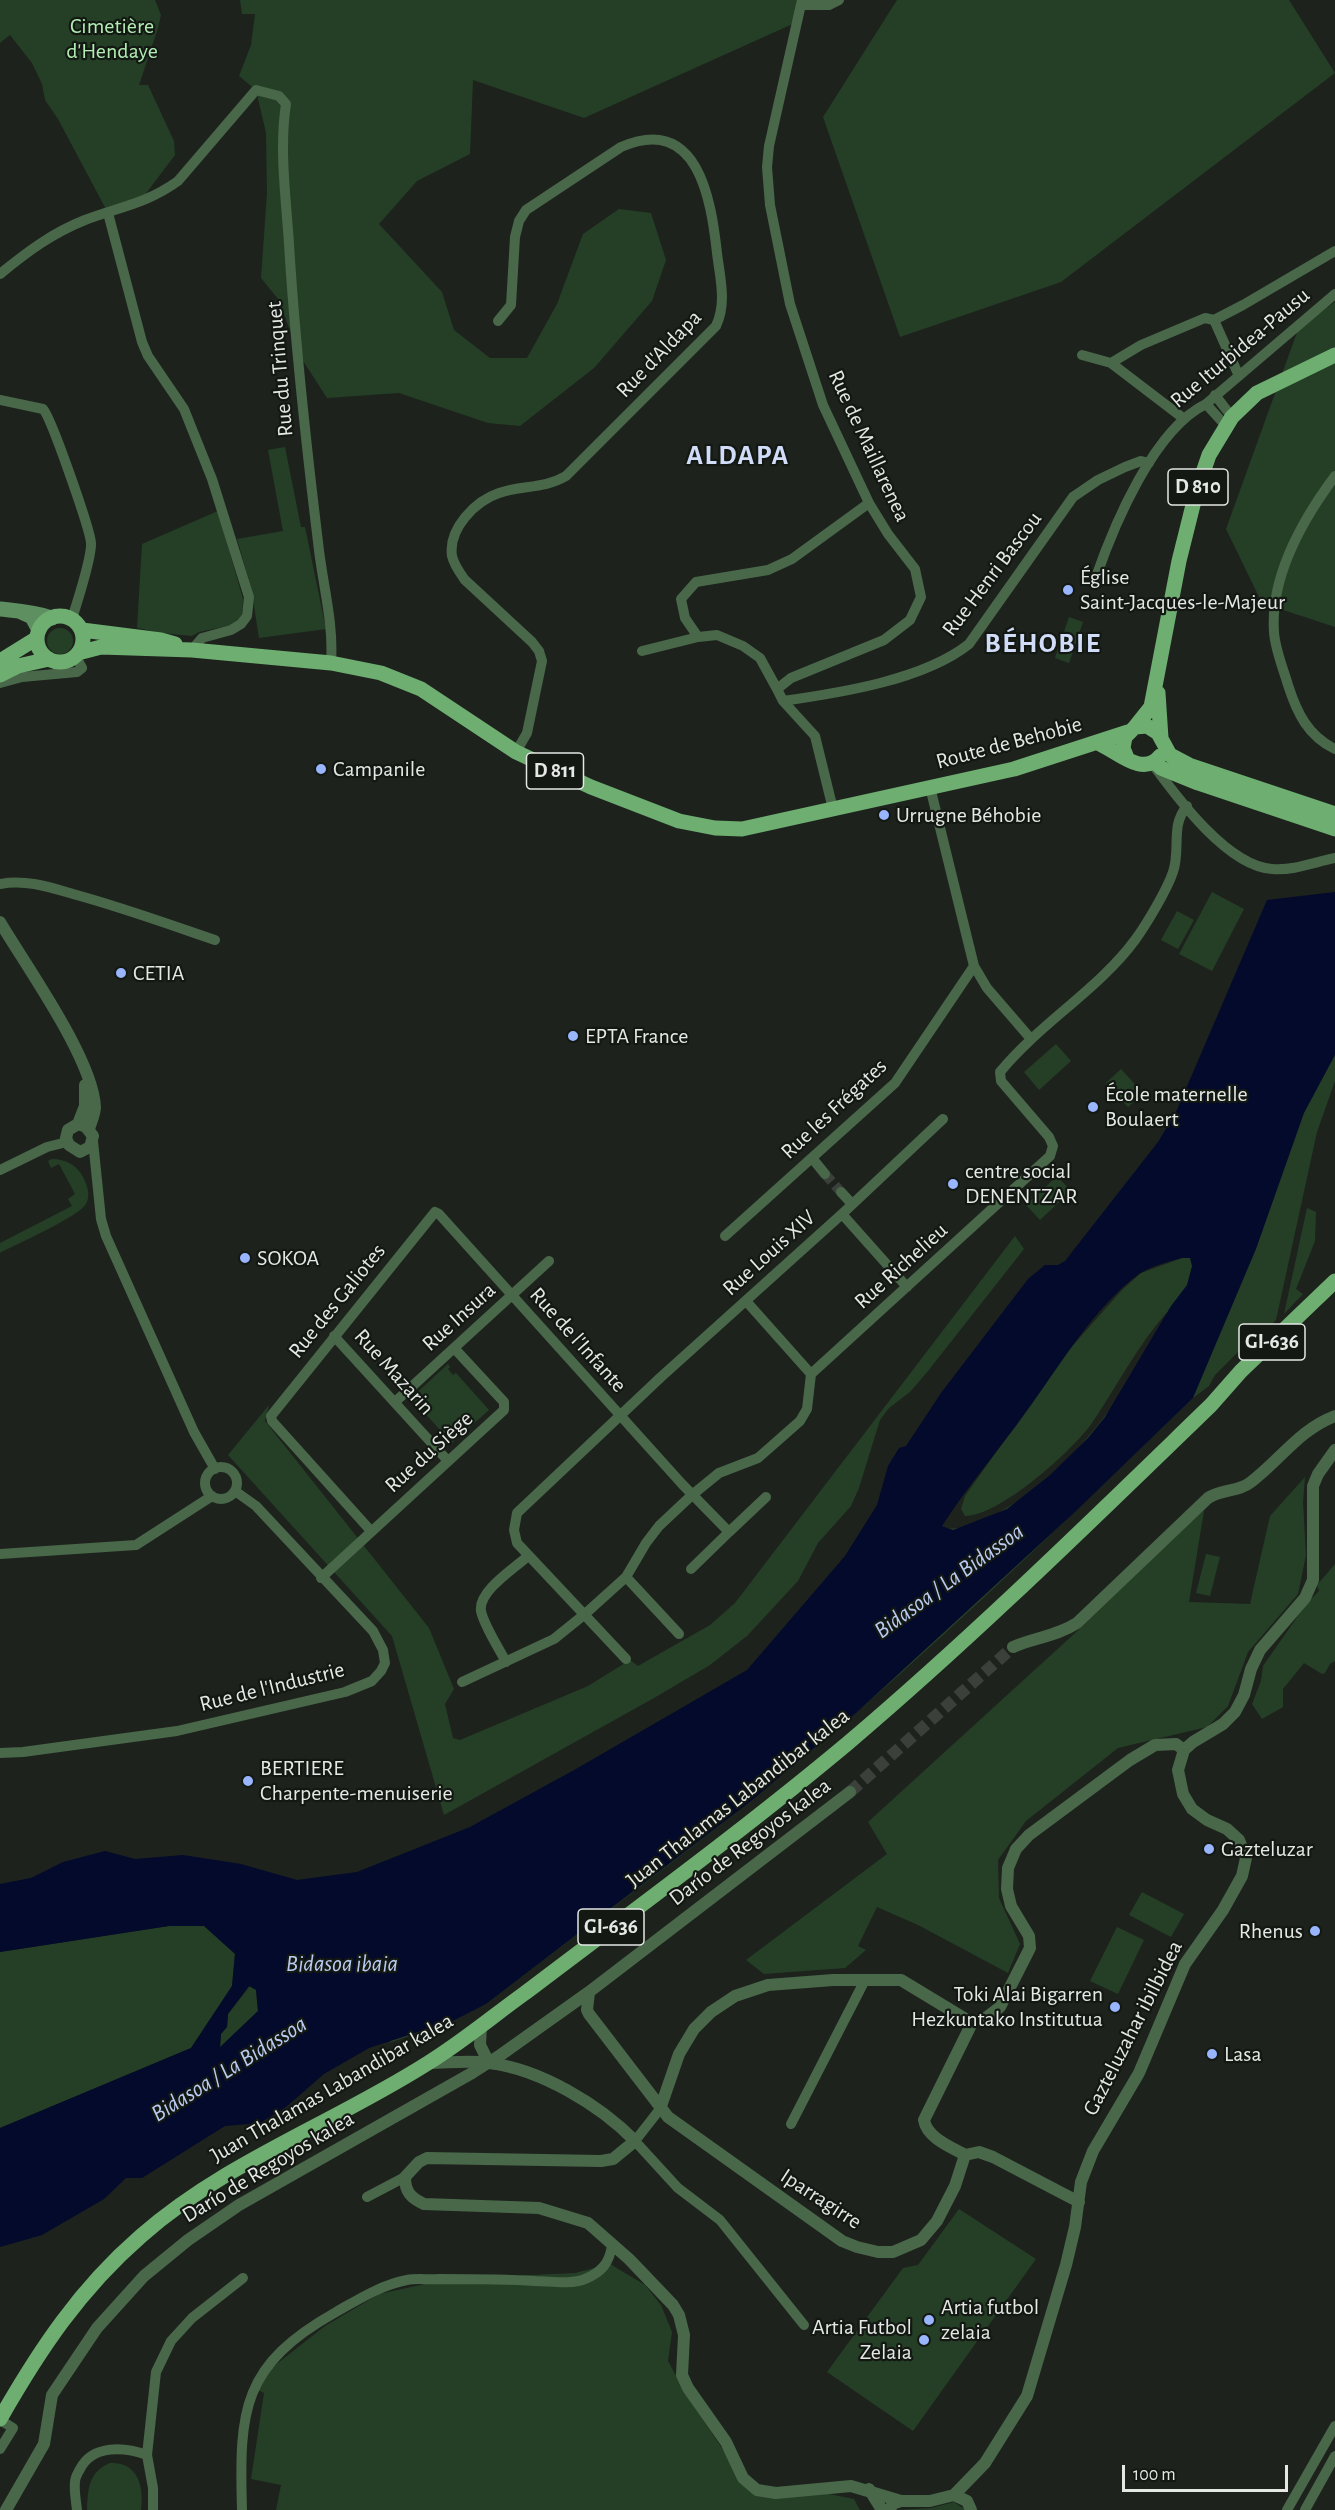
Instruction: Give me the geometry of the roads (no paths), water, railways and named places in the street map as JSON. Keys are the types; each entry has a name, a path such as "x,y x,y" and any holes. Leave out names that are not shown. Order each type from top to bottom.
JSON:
{"main road":[{"name":"D 810","path":"1132,730 1151,707 1179,561 1196,493 1209,454 1229,422 1257,393 1335,355"},
{"path":"0,609 21,612 32,617 38,634 40,650 49,659"},
{"path":"21,612 30,610 52,618"},
{"path":"0,661 38,634 52,618 59,616 77,624 83,642 77,655 63,662 49,659 18,666 0,675"},
{"name":"D 811","path":"77,624 161,640 192,650"},
{"name":"D 811","path":"77,655 101,647 192,650 331,663 381,673 421,689 516,752 654,813 703,826 742,829 930,787"},
{"name":"D 810","path":"1157,682 1162,741"},
{"path":"1162,741 1161,755 1153,763 1138,765 1127,758 1123,742 1132,730 1147,726 1158,733 1170,755 1189,765 1335,814"},
{"name":"Route de Behobie","path":"930,787 1014,769 1132,730"},
{"name":"Route de Behobie","path":"1098,743 1127,758"},
{"path":"1153,763 1198,783 1335,829"},
{"name":"Juan Thalamas Labandibar kalea","path":"1211,1405 1241,1371 1335,1281"},
{"name":"Juan Thalamas Labandibar kalea","path":"0,2419 33,2360 61,2320 98,2278 140,2236 172,2210 220,2180 428,2063 481,2026 786,1793 849,1742 966,1638 1335,1290"}],"street":[{"path":"802,3 829,4 839,0"},
{"name":"Rue de Maillarenea","path":"777,688 791,678 884,640 910,620 921,597 915,569 888,534 869,503 823,405 790,304 770,205 767,167 769,146 802,3"},
{"name":"Rue du Trinquet","path":"108,213 138,204 178,181 256,90 279,96 286,104 282,128 290,263 304,422 320,563 333,638 331,663"},
{"name":"Rue d'Aldapa","path":"498,321 511,304 515,237 519,221 526,210 633,141 656,139 670,142 690,159 708,192 714,221 723,304 716,326 566,476 544,486 499,492 486,499 465,518 452,543 452,555 465,580 539,651 542,661 527,733 516,752"},
{"path":"0,274 44,240 108,213 142,342 148,356 184,409 212,478 249,597 247,616 241,624 231,630 202,638 192,650"},
{"path":"1111,363 1141,345 1205,318 1214,320 1335,251"},
{"name":"Rue Iturbidea-Pausu","path":"1096,577 1126,501 1180,415 1206,404 1335,294"},
{"path":"1214,320 1239,376"},
{"path":"1082,356 1111,363 1180,415"},
{"path":"1215,395 1229,422"},
{"path":"0,400 43,409 48,414 61,451 91,541 77,624"},
{"path":"1206,404 1229,422"},
{"name":"Rue Henri Bascou","path":"783,701 838,693 902,676 938,664 957,654 969,644 1073,497 1098,480 1125,467 1141,461 1149,463"},
{"path":"1335,476 1297,533 1285,564 1277,600 1274,632 1294,704 1306,727 1320,741 1335,749"},
{"path":"698,637 685,618 681,599 696,582 768,570 792,558 869,503"},
{"path":"642,651 698,637 717,635 743,646 760,658 783,701 815,736 833,809"},
{"path":"0,683 22,677 77,672 82,668 77,655"},
{"path":"1153,763 1187,806 1227,847 1256,866 1283,869 1335,858"},
{"path":"930,787 974,966 987,988 1031,1039"},
{"name":"Rue Richelieu","path":"812,1374 1052,1152 1053,1146 1049,1137 1001,1081 1000,1072 1031,1039 1115,962 1135,940 1173,872 1178,820 1187,806"},
{"path":"0,884 18,882 35,884 109,904 215,940"},
{"name":"Rue de l'Industrie","path":"0,922 68,1036 84,1068 86,1131 96,1167 101,1220 106,1236 194,1432 215,1469 225,1468 233,1473 237,1482 235,1491 256,1506 373,1631 383,1650 385,1663 372,1681 345,1692 177,1731 23,1752 0,1753"},
{"name":"Rue les Frégates","path":"725,1236 895,1083 974,966"},
{"name":"Rue Louis XIV","path":"626,1659 517,1543 514,1530 517,1513 620,1415 842,1214 943,1119"},
{"name":"Rue de l'Industrie","path":"67,1142 68,1130 86,1131"},
{"path":"80,1152 90,1147 86,1131"},
{"path":"0,1170 40,1150 67,1142 96,1167"},
{"path":"812,1158 825,1174"},
{"path":"841,1192 852,1204"},
{"name":"Rue de l'Infante","path":"435,1212 692,1495 729,1532"},
{"name":"Rue des Galiotes","path":"371,1531 272,1421 271,1416 435,1212"},
{"path":"842,1214 907,1287"},
{"name":"Rue Insura","path":"394,1402 549,1261"},
{"path":"462,1682 554,1639 626,1577 653,1535 692,1495 719,1473 758,1458 800,1421 807,1409 812,1374 746,1301"},
{"name":"Rue Mazarin","path":"334,1336 448,1461"},
{"name":"Rue du Siège","path":"321,1578 504,1410 505,1406 454,1348"},
{"path":"1012,1647 1035,1638 1062,1633 1077,1623 1208,1498 1218,1492 1250,1483 1305,1432 1318,1422 1335,1416"},
{"path":"1078,2202 993,2157 979,2152 966,2155 937,2138 925,2127 924,2120 972,2022 987,2017 1000,2007 1030,1948 1029,1936 1011,1906 1006,1889 1008,1868 1016,1850 1029,1835 1147,1750 1155,1745 1176,1744 1184,1750 1192,1742 1223,1724 1235,1712 1244,1695 1251,1669 1260,1650 1305,1598 1313,1580 1312,1530 1315,1480 1335,1450"},
{"path":"215,1469 207,1476 208,1492 222,1499 235,1491"},
{"path":"0,1554 136,1545 212,1496"},
{"path":"691,1569 766,1497"},
{"path":"506,1662 481,1612 482,1600 493,1586 528,1556"},
{"path":"626,1577 679,1634"},
{"name":"Gazteluzahar ibilbidea","path":"954,2495 973,2479 986,2463 1028,2396 1066,2265 1081,2182 1093,2151 1139,2073 1185,1964 1223,1910 1242,1876 1245,1858 1239,1840 1227,1828 1207,1820 1192,1809 1183,1794 1178,1770 1184,1750"},
{"name":"Darío de Regoyos kalea","path":"6,2510 44,2444 52,2396 97,2328 144,2276 188,2240 240,2205 502,2054 589,1992 850,1792"},
{"path":"790,2124 865,1980"},
{"path":"367,2197 405,2177 419,2162 427,2158 601,2161 613,2159 635,2140 660,2109 679,2054 694,2029 711,2012 735,1996 768,1985 901,1980 972,2022"},
{"path":"561,2012 587,2010 589,1992"},
{"name":"Iparragirre","path":"587,2010 668,2117 842,2241 878,2252 893,2252 921,2240 931,2230 955,2186 966,2155"},
{"path":"481,2026 480,2045 489,2063"},
{"path":"428,2063 489,2063 549,2079 615,2120 678,2188 720,2220 804,2325"},
{"path":"405,2177 405,2187 412,2198 424,2204 539,2208 588,2223 629,2259 673,2305 682,2325 681,2363 685,2381 726,2442 743,2478 758,2490 776,2493 837,2486 869,2489 901,2501 930,2501 954,2495 969,2506"},
{"path":"242,2510 242,2438 255,2386 269,2363 284,2347 308,2328 376,2290 409,2279 479,2278 561,2282 583,2280 604,2267 609,2259 612,2246"},
{"path":"153,2510 153,2488 147,2456 156,2372 171,2341 192,2318 243,2278"},
{"name":"Juan Thalamas Labandibar kalea","path":"0,2419 13,2428 0,2449"},
{"path":"1287,2510 1335,2426"},
{"path":"77,2510 75,2480 84,2462 101,2451 118,2449 134,2450 147,2456"},
{"path":"1305,2510 1335,2456"},
{"name":"Gazteluzahar ibilbidea","path":"969,2506 973,2479"},
{"path":"869,2489 882,2510"},
{"path":"889,2510 893,2504 901,2501"}],"water":[{"name":"Bidasoa ibaia","path":"1335,892 1335,1055 1304,1113 1256,1249 1193,1398 1076,1511 856,1713 751,1801 486,2004 455,2020 369,2048 324,2074 286,2107 260,2123 225,2126 142,2178 126,2178 104,2199 42,2235 0,2247 0,2128 191,2048 232,1986 235,1954 204,1926 169,1926 0,1952 0,1884 31,1878 63,1862 105,1851 135,1859 183,1855 241,1864 297,1880 357,1872 470,1827 576,1769 747,1670 845,1556 877,1505 888,1466 899,1448 906,1446 941,1393 1028,1279 1045,1265 1058,1265 1065,1261 1158,1142 1176,1112 1267,900","holes":["1190,1258 1192,1266 1187,1285 1171,1306 1105,1417 1088,1438 1049,1476 1007,1509 953,1530 942,1526 1078,1338 1107,1303 1139,1274 1154,1266","249,1986 256,1990 258,2011 220,2047 221,2034 227,2027 228,2014"]}],"tunnel":[{"path":"825,1174 841,1192"},
{"path":"850,1792 1013,1647"}],"place":[{"name":"Église Saint-Jacques-le-Majeur","path":"1068,590"},
{"name":"Campanile","path":"321,769"},
{"name":"Urrugne Béhobie","path":"884,815"},
{"name":"CETIA","path":"121,973"},
{"name":"EPTA France","path":"573,1036"},
{"name":"École maternelle Boulaert","path":"1093,1107"},
{"name":"centre social DENENTZAR","path":"953,1184"},
{"name":"SOKOA","path":"245,1258"},
{"name":"BERTIERE Charpente-menuiserie","path":"248,1781"},
{"name":"Gazteluzar","path":"1209,1849"},
{"name":"Rhenus","path":"1315,1931"},
{"name":"Toki Alai Bigarren Hezkuntako Institutua","path":"1115,2007"},
{"name":"Lasa","path":"1212,2054"},
{"name":"Artia futbol zelaia","path":"929,2320"},
{"name":"Artia Futbol Zelaia","path":"924,2340"}],"district":[{"name":"ALDAPA","path":"738,456"},
{"name":"BÉHOBIE","path":"1043,644"}],"park label":[{"name":"Cimetière d'Hendaye","path":"112,38"}],"water label":[{"name":"Bidasoa / La Bidassoa","path":"949,1581"},
{"name":"Bidasoa / La Bidassoa","path":"229,2069"}]}
